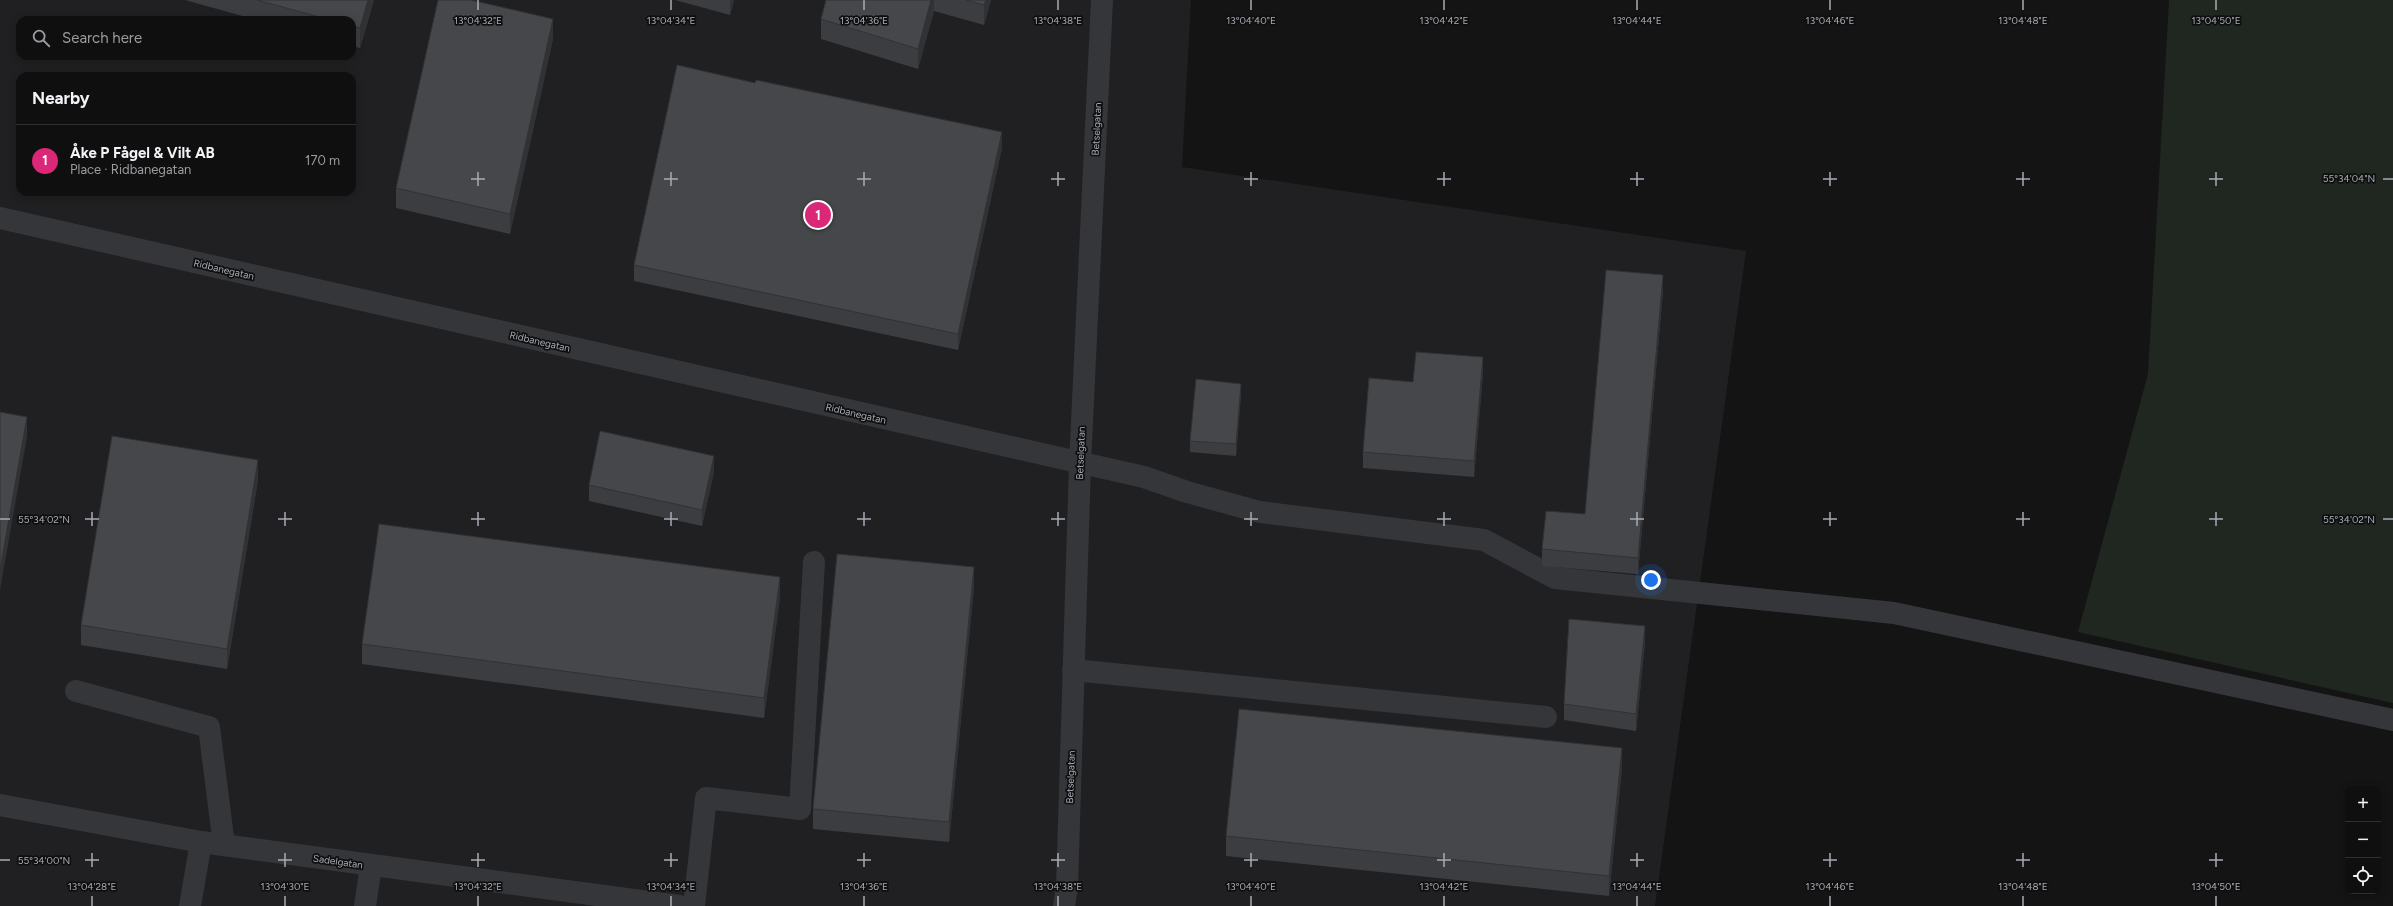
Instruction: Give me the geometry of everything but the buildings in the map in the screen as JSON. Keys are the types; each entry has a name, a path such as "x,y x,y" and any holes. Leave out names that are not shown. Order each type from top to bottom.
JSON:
{"street":[{"name":"Betselgatan","path":"1064,906 1074,670 1080,464 1102,0"},
{"name":"Ridbanegatan","path":"0,218 1080,464 1144,477 1187,492 1260,512 1484,540 1555,578 1894,613 2393,720"},
{"path":"694,906 706,798 800,809 814,562"},
{"path":"1074,670 1546,717"},
{"path":"76,691 209,727 224,845"},
{"name":"Sadelgatan","path":"0,805 201,842 678,906"},
{"path":"190,906 201,842"},
{"path":"365,906 371,866"}],"shaded area":[{"path":"0,0 1191,0 1182,167 1746,251 1655,906 0,906"},
{"path":"2169,0 2393,0 2393,703 2078,632 2148,374"}],"place":[{"name":"Åke P Fågel & Vilt AB","path":"818,215"}]}
